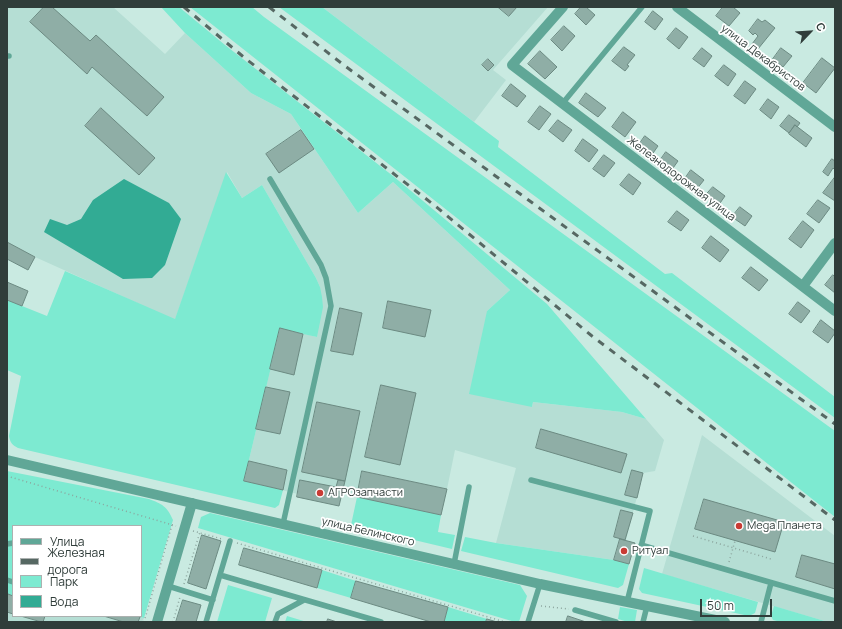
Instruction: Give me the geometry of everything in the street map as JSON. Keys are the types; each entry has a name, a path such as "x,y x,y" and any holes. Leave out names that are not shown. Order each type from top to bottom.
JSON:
{"street":[{"name":"Железнодорожная улица","path":"563,7 512,66 835,311"},
{"name":"улица Декабристов","path":"677,7 835,127"},
{"path":"803,286 835,243"},
{"name":"улица Белинского","path":"7,460 540,584 725,622"},
{"path":"157,622 192,504"}],"lane":[{"path":"562,104 642,7"},
{"path":"270,179 321,265 326,278 331,306 283,524"},
{"path":"531,480 650,511 628,602"},
{"path":"454,564 469,487"},
{"path":"206,622 230,541"},
{"path":"642,545 835,601"},
{"path":"220,575 381,622"},
{"path":"761,622 771,582"},
{"path":"528,622 540,584"},
{"path":"168,586 213,600"},
{"path":"275,622 278,614 304,600"},
{"path":"643,622 647,606"},
{"path":"574,610 616,622"}],"path":[{"path":"7,476 505,622"},
{"path":"144,622 172,525"},
{"path":"173,622 200,532"},
{"path":"693,536 771,559"},
{"path":"726,570 735,541"},
{"path":"533,605 574,610"}],"shaded area":[{"path":"7,7 113,7 165,54 185,33 251,93 291,114 358,213 393,182 510,290 487,311 532,407 533,402 622,412 646,419 664,440 655,471 643,473 626,540 635,543 629,564 614,560 496,543 516,468 455,450 447,489 363,471 357,497 300,484 298,494 244,481 280,328 317,337 320,287 316,278 262,185 242,198 227,172 175,320 35,257 7,242"},
{"path":"322,7 548,7 493,70 506,80 474,122"},
{"path":"702,435 835,536 835,622 828,622 662,574"},
{"path":"7,578 12,579 12,617 144,618 142,622 7,622"}],"green space":[{"path":"161,7 179,7 225,45 393,176 547,304 646,419 622,412 533,402 532,407 469,394 487,311 510,290 393,182 358,213 291,114 251,93 185,33"},
{"path":"190,7 252,7 835,431 835,517"},
{"path":"279,7 322,7 499,141 498,147 665,274 672,273 835,397 835,418"},
{"path":"226,172 242,198 262,185 316,278 322,297 323,307 317,337 280,329 244,481 283,490 279,505 275,508 14,446 9,436 21,376 7,370 7,300 47,316 65,271 175,319"},
{"path":"7,471 149,499 161,504 169,512 173,520 144,618 140,617 142,617 142,525 12,525 12,596 7,594"},
{"path":"357,497 441,515 438,532 455,535 452,549 351,525"},
{"path":"210,513 520,585 527,596 519,622 515,622 198,528 201,517"},
{"path":"465,537 496,543 614,560 629,564 623,585 618,588 461,551"},
{"path":"644,568 758,602 755,613 749,616 642,593 639,589"},
{"path":"322,570 356,581 351,598 317,588"},
{"path":"228,585 272,598 265,622 217,622"},
{"path":"774,606 828,622 781,622 773,620 771,616"},
{"path":"448,607 487,619 486,622 444,622"},
{"path":"620,607 637,610 635,622 628,622 618,619"},
{"path":"287,616 307,622 285,622"}],"water":[{"path":"124,179 169,203 181,219 165,265 152,278 123,279 44,232 50,219 67,225 81,219 93,200"}],"building":[{"path":"44,7 52,7 90,41 96,35 164,97 147,116 92,67 87,74 30,22"},
{"path":"498,7 517,7 509,16"},
{"path":"581,7 586,7 595,15 586,25 575,14"},
{"path":"723,7 733,7 740,13 729,26 716,16"},
{"path":"653,11 663,19 655,30 645,22"},
{"path":"758,19 762,22 765,20 775,28 758,49 752,44 758,36 755,33 753,35 749,31"},
{"path":"564,26 575,36 562,51 551,40"},
{"path":"676,28 688,37 679,49 667,39"},
{"path":"624,47 635,55 627,65 629,66 625,71 612,61"},
{"path":"702,48 712,56 704,67 693,59"},
{"path":"781,48 792,56 783,67 773,59"},
{"path":"540,51 557,67 545,79 528,64"},
{"path":"822,58 835,68 816,93 803,83"},
{"path":"488,59 494,65 488,71 482,65"},
{"path":"724,65 736,74 728,86 715,76"},
{"path":"745,81 756,89 745,104 734,96"},
{"path":"511,84 526,96 517,107 502,96"},
{"path":"586,93 606,108 598,117 579,103"},
{"path":"768,99 779,107 771,119 760,110"},
{"path":"540,106 551,114 539,130 528,122"},
{"path":"101,108 155,158 139,175 85,126"},
{"path":"623,112 636,122 625,137 612,127"},
{"path":"789,115 800,123 797,127 795,125 789,133 780,126"},
{"path":"558,120 572,130 563,142 549,131"},
{"path":"795,125 812,138 806,147 789,134"},
{"path":"301,130 314,149 279,173 266,154"},
{"path":"645,136 658,146 651,156 638,146"},
{"path":"583,139 598,150 589,162 575,151"},
{"path":"666,152 678,161 671,171 659,162"},
{"path":"604,155 615,163 604,177 593,169"},
{"path":"832,159 835,161 835,170 833,168 828,176 823,172"},
{"path":"691,170 704,180 696,190 684,180"},
{"path":"629,174 641,183 633,195 620,185"},
{"path":"835,177 835,201 823,193"},
{"path":"713,187 725,196 718,206 705,196"},
{"path":"818,200 830,208 819,223 807,214"},
{"path":"740,207 752,216 745,226 732,217"},
{"path":"677,211 689,220 681,231 668,222"},
{"path":"803,221 814,230 801,248 789,239"},
{"path":"711,236 729,250 720,262 702,248"},
{"path":"7,242 35,257 28,270 7,259"},
{"path":"751,267 768,280 759,291 742,278"},
{"path":"833,275 835,277 835,293 825,285"},
{"path":"7,282 28,291 22,306 7,300"},
{"path":"388,301 431,310 425,337 383,328"},
{"path":"798,302 810,311 801,323 789,314"},
{"path":"340,308 362,313 353,355 331,351"},
{"path":"821,320 835,331 828,343 813,332"},
{"path":"280,328 303,334 294,375 270,369"},
{"path":"381,385 416,393 400,465 365,457"},
{"path":"266,387 290,392 280,434 256,429"},
{"path":"317,402 360,411 345,481 302,472"},
{"path":"541,429 627,454 621,473 536,448"},
{"path":"249,461 287,470 283,490 244,481"},
{"path":"632,470 643,473 637,498 625,495"},
{"path":"362,471 447,489 441,515 357,497"},
{"path":"300,480 336,487 338,480 345,481 339,506 297,497"},
{"path":"704,499 784,522 775,552 695,529"},
{"path":"621,510 633,513 625,540 614,537"},
{"path":"202,535 221,541 206,589 188,583"},
{"path":"620,539 635,543 629,564 614,560"},
{"path":"244,548 322,570 317,588 239,565"},
{"path":"802,555 835,564 835,589 796,577"},
{"path":"356,581 448,607 444,622 431,622 351,598"},
{"path":"8,594 12,596 12,614 7,612"},
{"path":"183,600 201,605 196,622 176,622"},
{"path":"568,616 586,622 566,622"},
{"path":"25,617 45,617 43,622"},
{"path":"107,617 140,617 138,622 124,622"},
{"path":"328,619 337,622 327,622"},
{"path":"487,619 497,622 486,622"}],"railway":[{"path":"184,7 246,59 434,205 592,336 835,520"},
{"path":"269,7 345,66 835,424"}],"place":[{"name":"АГРОзапчасти","path":"320,493"},
{"name":"Mega Планета","path":"739,526"},
{"name":"Ритуал","path":"624,551"}]}
